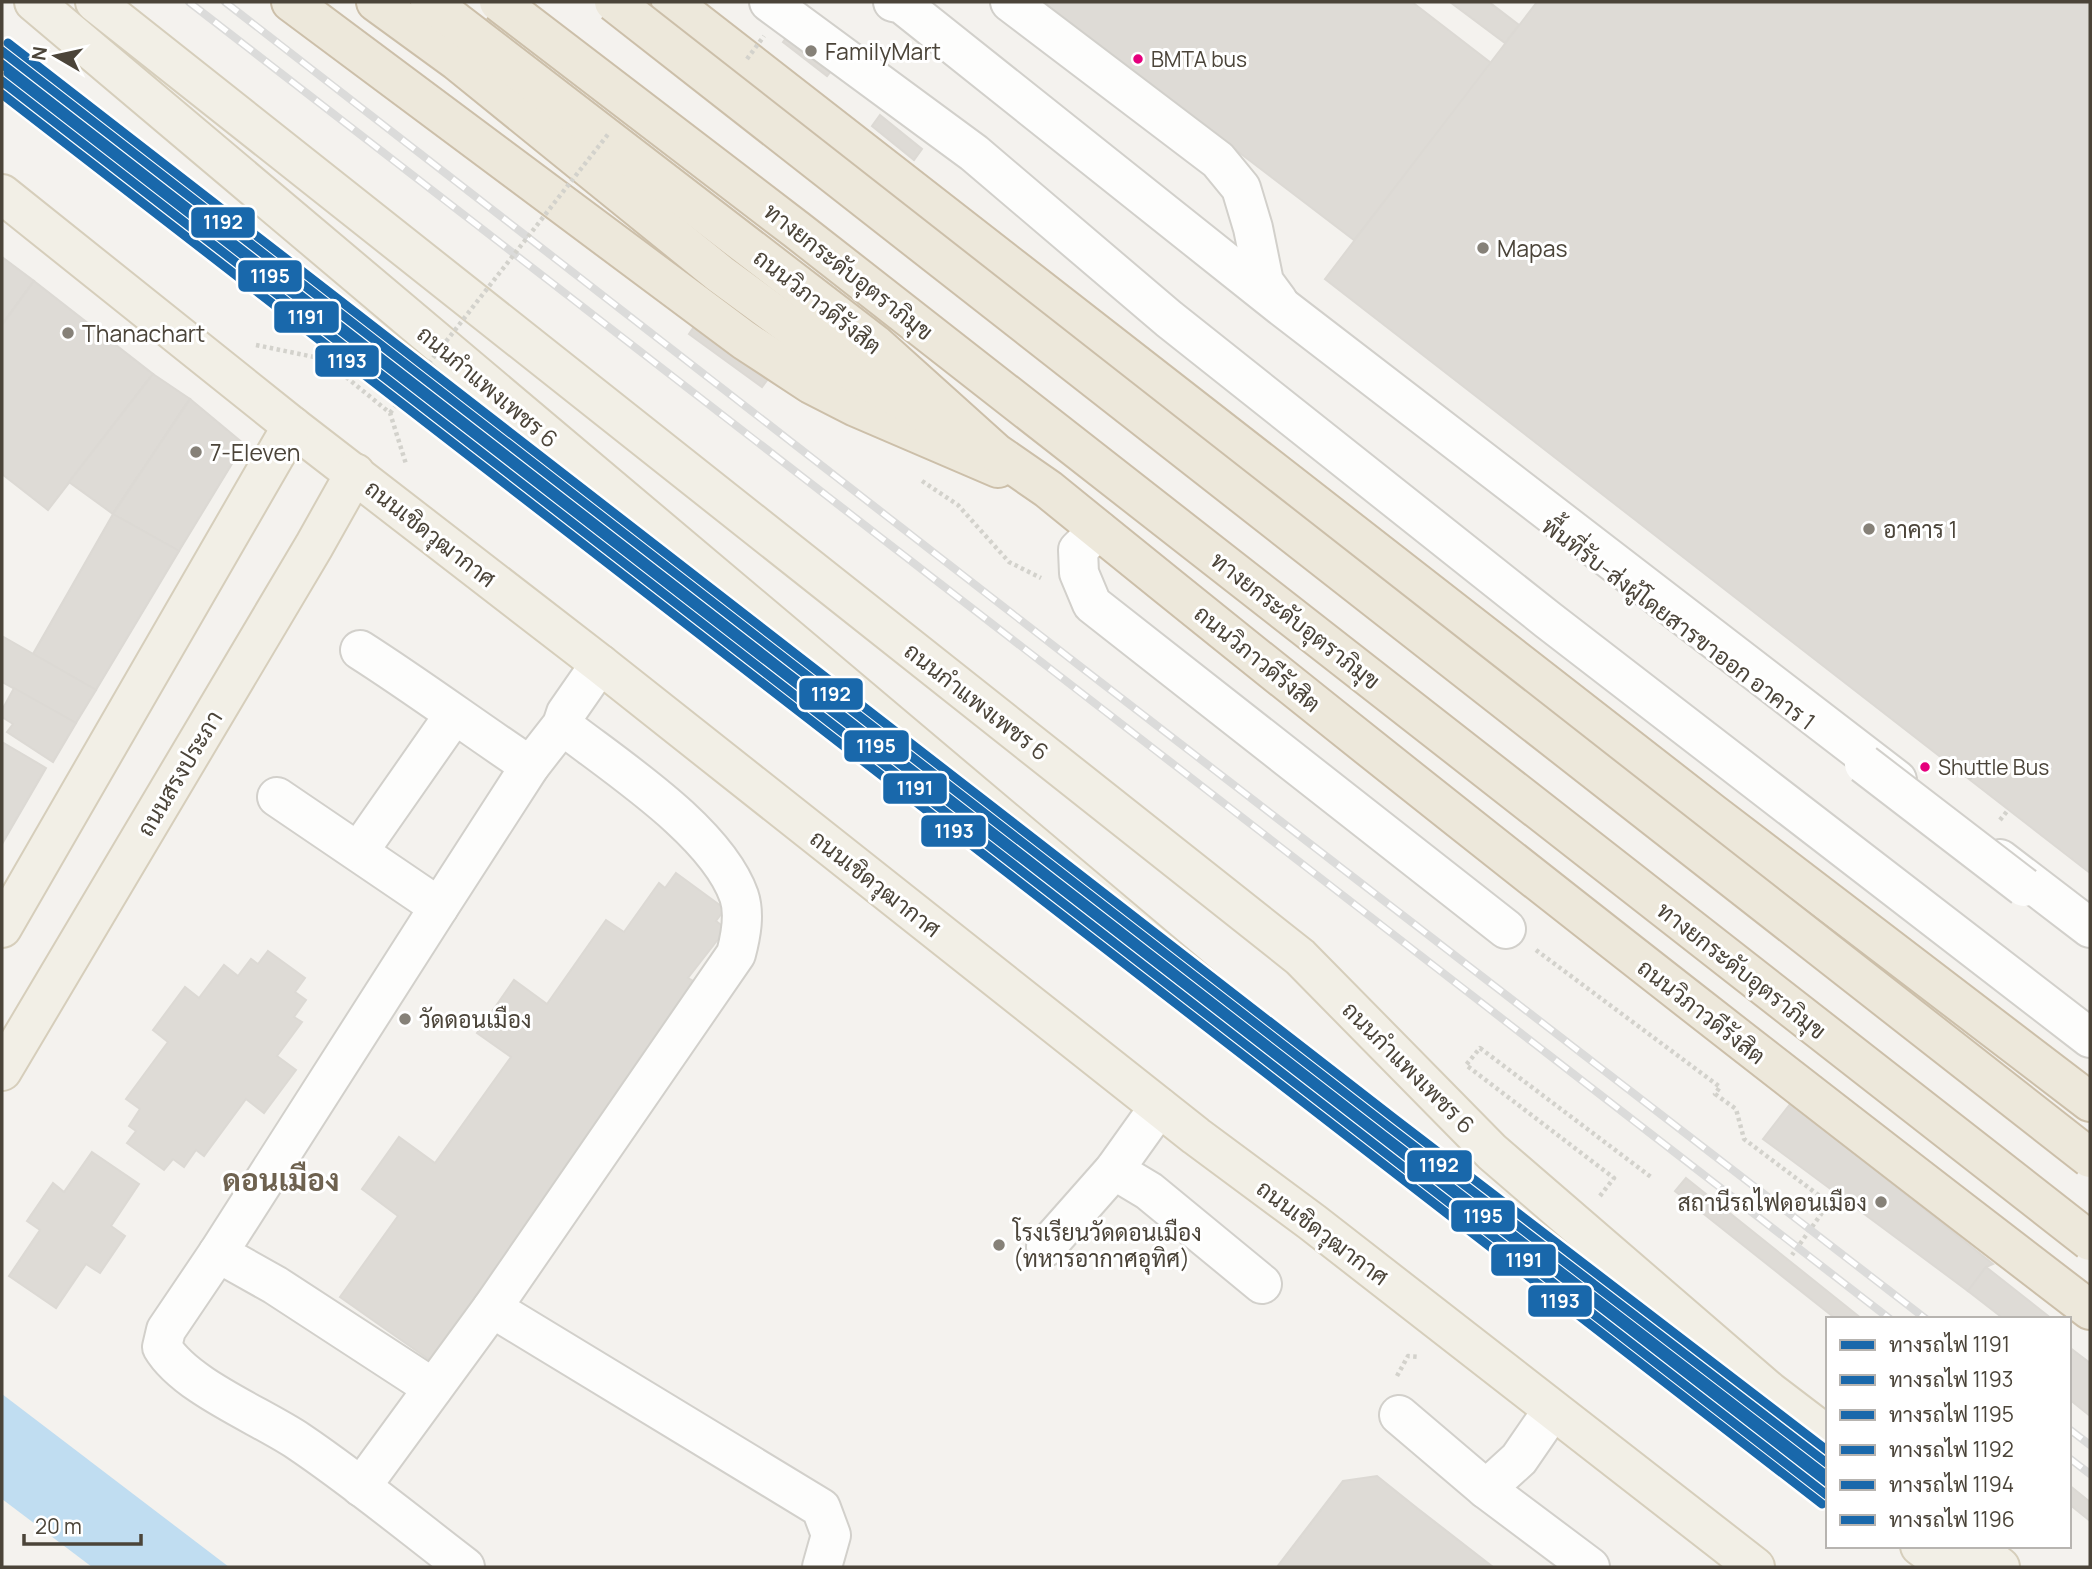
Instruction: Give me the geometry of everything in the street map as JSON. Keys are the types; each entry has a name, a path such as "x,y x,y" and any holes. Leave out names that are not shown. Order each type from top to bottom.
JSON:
{"highway":[{"path":"291,2 744,340 811,384 856,407 1048,489"},
{"path":"376,2 457,61 720,274 853,372 996,453"},
{"name":"ถนนวิภาวดีรังสิต","path":"430,2 876,345 996,453 1048,489 1478,835 1738,1039 2090,1310"},
{"name":"ทางยกระดับอุตราภิมุข","path":"499,2 786,221 2090,1241"},
{"path":"614,2 2090,1158"},
{"path":"671,2 1712,813 2090,1102"}],"main road":[{"name":"ถนนกำแพงเพชร 6","path":"34,2 1362,1122 1826,1476"},
{"name":"ถนนกำแพงเพชร 6","path":"95,2 1300,957 1492,1152 1769,1391 1826,1434"},
{"name":"ถนนเชิดวุฒากาศ","path":"2,194 292,426 600,664 1159,1107 1755,1567"},
{"path":"2,928 292,426"},
{"name":"ถนนสรงประภา","path":"2,1071 314,547 355,473"},
{"path":"1923,1548 1948,1567"},
{"path":"1975,1548 2000,1567"}],"lane":[{"path":"880,2 1275,308 2090,928"},
{"path":"892,2 902,4 1275,308"},
{"path":"1010,2 1218,160 1241,188 1253,228 1264,282 1275,308"},
{"path":"766,19 974,153 1169,318 1548,620 2090,1038"},
{"name":"พื้นที่รับ-ส่งผู้โดยสารขาออก อาคาร 1","path":"1275,308 2090,938"},
{"path":"1098,530 1078,550 1079,573 1092,604 1506,929"},
{"path":"360,650 530,766"},
{"path":"466,1567 297,1440 194,1379 170,1360 162,1347 166,1330 530,766 562,725 566,713 600,664"},
{"path":"359,851 454,715"},
{"path":"361,1487 492,1308 736,954 742,929 740,898 726,868 680,817 562,725"},
{"path":"277,797 439,907"},
{"path":"1046,1247 1114,1170 1159,1107"},
{"path":"1114,1170 1149,1191 1262,1284"},
{"path":"218,1252 275,1285 433,1388"},
{"path":"492,1308 821,1508 831,1535 822,1567"},
{"path":"1398,1396 1486,1489 1590,1567"},
{"path":"1486,1489 1519,1459 1552,1411"}],"path":[{"path":"740,68 766,19"},
{"path":"248,344 324,359 390,413 615,125"},
{"path":"913,475 958,505 1010,562 1092,604"},
{"path":"1969,779 1979,765"},
{"path":"1506,929 1720,1087 1715,1094 1736,1109 1744,1139 1829,1203 1792,1255"},
{"path":"1598,1199 1614,1178 1466,1065 1480,1048 1651,1177"},
{"path":"1398,1396 1408,1356"}],"water":[{"path":"2,1394 229,1567 92,1567 2,1499"}],"building":[{"path":"1042,2 1412,2 1491,63 1354,240"},
{"path":"1450,2 1489,2 1519,25 1505,43"},
{"name":"อาคาร 1","path":"1537,2 2090,2 2090,873 1325,279"},
{"name":"FamilyMart","path":"795,27 839,61 827,76 783,42"},
{"path":"880,115 922,149 914,160 872,126"},
{"path":"2,257 34,281 2,325"},
{"path":"34,281 153,374 48,510 2,474 2,325"},
{"path":"696,324 768,379 762,387 689,334"},
{"path":"153,374 190,399 113,514 69,482"},
{"path":"190,399 244,444 179,551 113,514"},
{"path":"113,514 179,551 96,690 33,654"},
{"path":"2,636 96,690 76,723 2,682"},
{"path":"14,688 76,723 53,762 7,732 13,724 2,717 2,710"},
{"path":"2,742 46,768 2,844"},
{"path":"676,873 725,909 716,921 726,929 688,978 697,983 434,1363 340,1297 398,1216 362,1189 399,1137 435,1163 511,1057 477,1033 514,980 547,1004 606,920 624,932 659,883 665,888"},
{"path":"268,951 305,978 295,992 306,1000 294,1017 302,1022 277,1056 296,1070 264,1113 246,1099 204,1156 196,1150 184,1167 173,1159 164,1170 127,1143 136,1131 129,1126 140,1109 126,1099 168,1042 153,1030 185,987 199,998 224,965 238,976 251,959 258,964"},
{"name":"สถานีรถไฟดอนเมือง","path":"1791,1103 1993,1264 1986,1267 1968,1291 1763,1139"},
{"path":"92,1152 139,1184 111,1226 125,1236 100,1273 86,1264 56,1308 9,1276 40,1230 27,1221 53,1183 64,1192"},
{"path":"1686,1178 1860,1317 1833,1317 1675,1191"},
{"path":"1986,1267 2049,1317 2001,1317 1968,1291"},
{"path":"2071,1349 2090,1363 2090,1416 2071,1401"},
{"path":"1377,1476 1493,1567 1277,1567 1343,1481"},
{"path":"2071,1487 2090,1502 2090,1521 2071,1506"}],"railway":[{"path":"189,2 1887,1317"},
{"path":"225,2 1923,1317"},
{"path":"2071,1431 2090,1445"},
{"path":"2071,1460 2090,1474"}],"rail line":[{"name":"1196","path":"8,43 1395,1119 1826,1449"},
{"name":"1192","path":"2,51 1389,1127 1826,1462"},
{"name":"1194","path":"2,64 1822,1472"},
{"name":"1195","path":"8,73 1826,1481"},
{"name":"1191","path":"2,81 1826,1494"},
{"name":"1193","path":"2,94 1822,1504"}],"place":[{"name":"FamilyMart","path":"811,51"},
{"name":"BMTA bus","path":"1138,59"},
{"name":"Mapas","path":"1483,248"},
{"name":"Thanachart","path":"68,333"},
{"name":"7-Eleven","path":"196,452"},
{"name":"อาคาร 1","path":"1869,529"},
{"name":"Shuttle Bus","path":"1925,767"},
{"name":"วัดดอนเมือง","path":"405,1019"},
{"name":"สถานีรถไฟดอนเมือง","path":"1881,1202"},
{"name":"โรงเรียนวัดดอนเมือง (ทหารอากาศอุทิศ)","path":"999,1245"}],"district":[{"name":"ดอนเมือง","path":"281,1179"}]}
